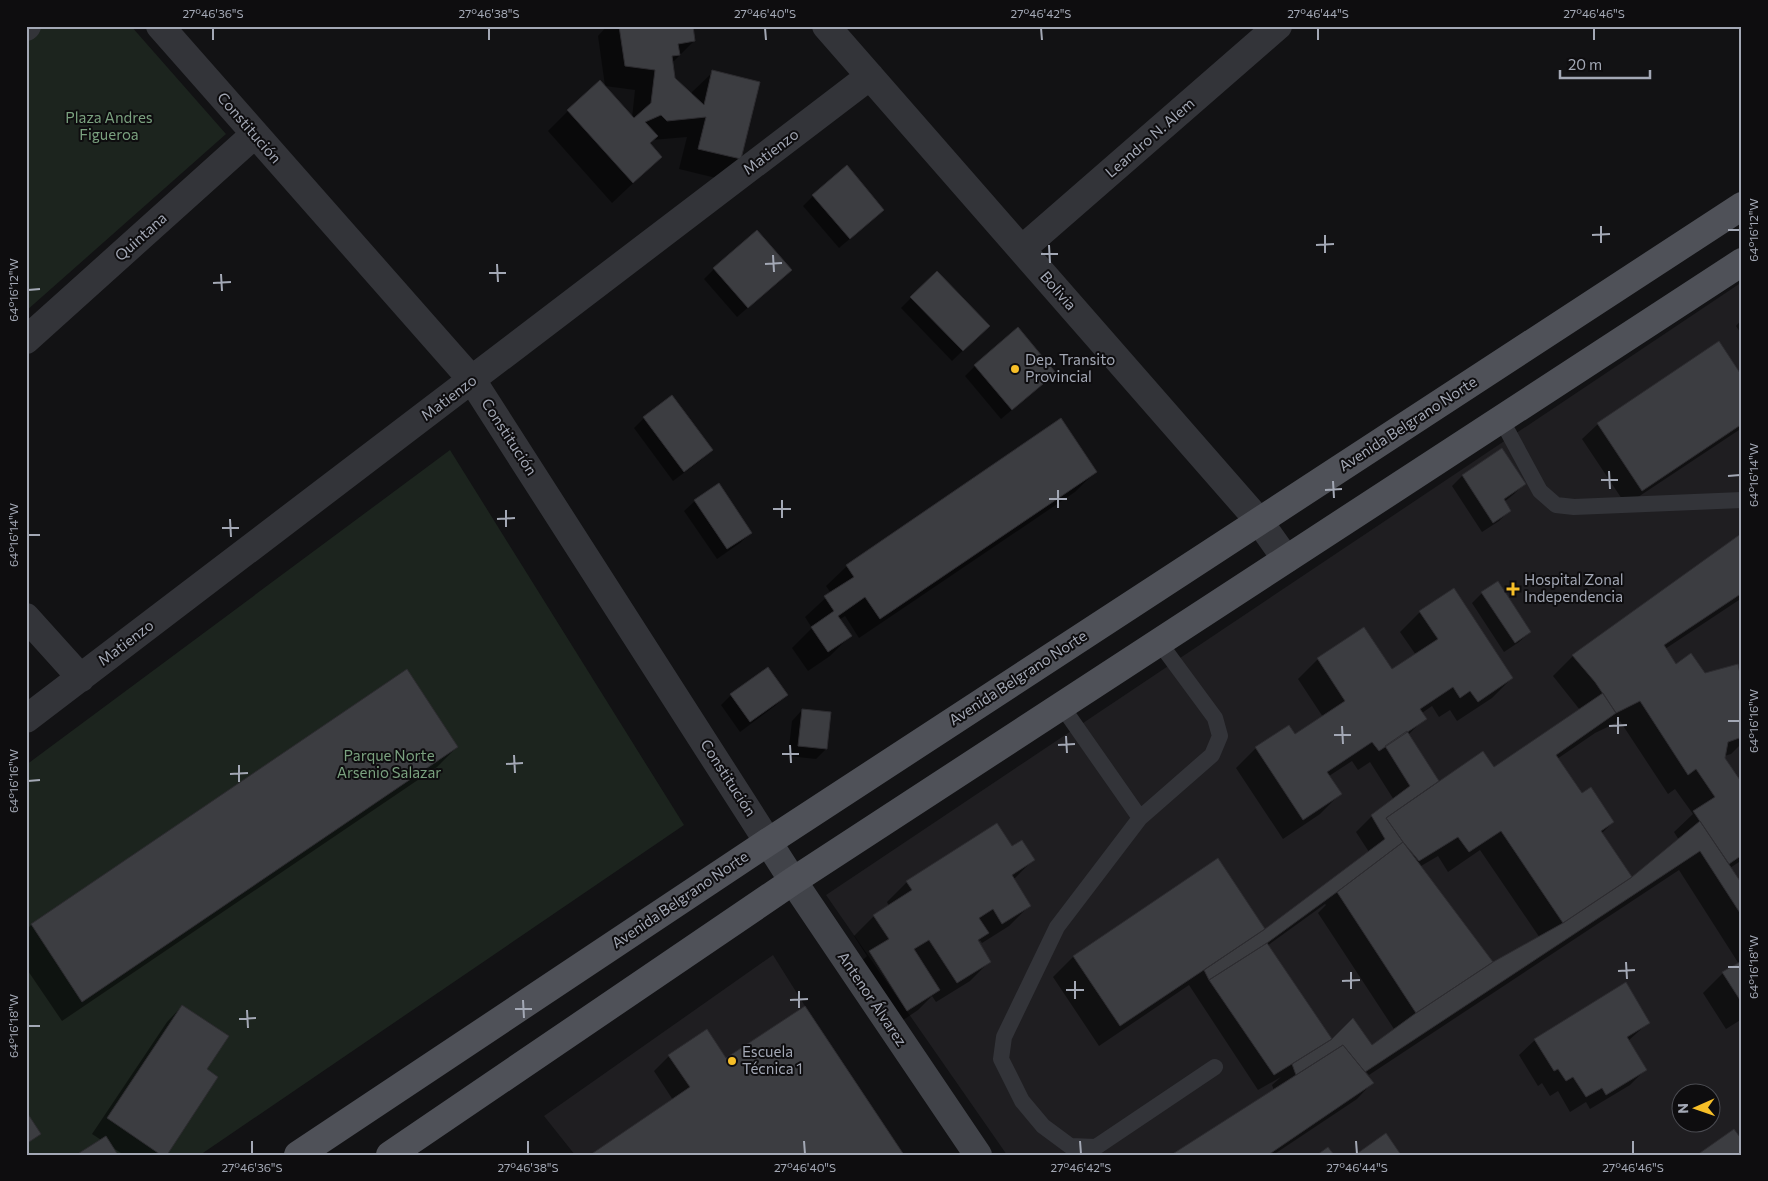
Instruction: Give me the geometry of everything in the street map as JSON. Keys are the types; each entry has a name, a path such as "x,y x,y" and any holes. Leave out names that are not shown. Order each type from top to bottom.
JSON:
{"main road":[{"name":"Avenida Belgrano Norte","path":"298,1155 768,842 1742,206"},
{"path":"390,1155 793,880 1742,262"},
{"name":"Antenor Álvarez","path":"768,842 978,1155"}],"street":[{"name":"Constitución","path":"160,26 472,380 768,842"},
{"name":"Bolivia","path":"826,26 1259,521 1286,559"},
{"name":"Leandro N. Alem","path":"1022,250 1278,26"},
{"name":"Matienzo","path":"26,719 870,76"},
{"name":"Quintana","path":"26,340 255,134"},
{"path":"26,617 81,678"}],"lane":[{"path":"1501,419 1540,491 1556,505 1574,508 1742,500"},
{"path":"1159,642 1215,718 1220,736 1212,755 1140,818 1057,927 1004,1037 1001,1059 1022,1101 1043,1126 1070,1146 1096,1147 1215,1067"},
{"path":"1061,705 1140,818"}],"shaded area":[{"name":"Hospital Zonal Independencia","path":"1742,282 1742,1155 1007,1155 826,895"},
{"name":"Escuela Técnica 1","path":"773,955 904,1155 575,1155 544,1116"}],"green space":[{"name":"Plaza Andres Figueroa","path":"26,26 131,26 226,134 26,311"},
{"name":"Parque Norte Arsenio Salazar","path":"450,450 684,825 200,1155 26,1155 26,765"}],"building":[{"path":"619,26 693,26 695,41 678,44 680,55 672,56 675,78 704,105 712,70 760,82 741,159 698,149 706,117 667,121 661,115 645,122 658,136 650,143 662,157 633,183 567,110 600,80 634,118 651,103 655,70 625,66"},
{"path":"847,165 884,210 850,239 812,195"},
{"path":"757,230 792,270 748,308 713,268"},
{"path":"937,271 990,326 963,351 910,297"},
{"name":"Dep. Transito Provincial","path":"1018,327 1056,373 1012,410 974,365"},
{"path":"1719,341 1742,376 1742,424 1642,491 1597,423"},
{"path":"672,395 713,450 684,472 643,417"},
{"path":"1061,418 1097,472 880,619 865,597 838,616 852,636 828,652 811,627 834,611 824,596 854,577 846,565"},
{"path":"1502,448 1526,484 1504,499 1511,511 1493,523 1462,475"},
{"path":"719,483 752,533 727,549 694,500"},
{"path":"1742,533 1742,593 1664,645 1676,664 1691,653 1705,673 1738,664 1742,684 1742,737 1728,742 1725,758 1742,783 1742,855 1729,864 1693,811 1715,797 1696,769 1688,775 1640,701 1616,713 1595,682 1572,655"},
{"path":"1498,581 1531,632 1515,643 1481,592"},
{"path":"1454,588 1513,678 1478,702 1470,691 1460,698 1453,687 1420,709 1427,719 1379,751 1372,742 1327,772 1342,794 1303,820 1255,747 1289,725 1295,734 1345,701 1317,658 1364,627 1392,669 1438,639 1419,611"},
{"path":"768,667 788,695 750,722 730,694"},
{"path":"407,669 458,747 82,1002 31,924"},
{"path":"1603,693 1616,713 1556,755 1582,793 1591,787 1614,822 1601,831 1632,877 1563,923 1501,831 1469,852 1458,837 1419,861 1386,818 1483,751 1494,767"},
{"path":"802,709 831,712 827,749 798,746"},
{"path":"1407,731 1439,781 1386,818 1403,842 1267,943 1209,980 1204,970 1265,929 1385,839 1371,815 1410,786 1385,746"},
{"path":"1700,821 1742,884 1742,916 1700,851 1365,1072 1343,1045 1296,1075 1292,1064 1332,1039 1353,1018 1372,1045 1493,962 1563,923 1632,877"},
{"path":"997,823 1012,846 1022,840 1035,860 1012,875 1031,906 1002,924 993,909 979,918 989,933 978,940 991,962 957,983 929,940 914,949 940,990 907,1011 869,951 889,939 873,915 912,890 906,881"},
{"path":"1403,842 1493,962 1416,1013 1337,892"},
{"path":"1218,858 1265,929 1120,1026 1073,956"},
{"path":"1267,943 1332,1039 1274,1075 1209,980"},
{"path":"1742,961 1742,1003 1722,972"},
{"path":"1626,982 1650,1023 1627,1037 1647,1070 1606,1095 1602,1088 1586,1097 1573,1077 1566,1081 1558,1069 1554,1071 1534,1039"},
{"path":"182,1005 229,1036 207,1069 218,1077 167,1155 161,1155 107,1118"},
{"name":"Escuela Técnica 1","path":"805,1006 904,1155 590,1155 690,1087 668,1055 707,1029 726,1058"},
{"path":"1343,1045 1374,1083 1268,1155 1171,1155"},
{"path":"26,1111 41,1134 26,1144"},
{"path":"1734,1129 1742,1140 1742,1155 1697,1155"},
{"path":"1386,1133 1401,1155 1355,1155"},
{"path":"106,1136 118,1155 76,1155"},
{"path":"1328,1147 1334,1155 1317,1155"}],"place":[{"name":"Dep. Transito Provincial","path":"1015,369"},
{"name":"Hospital Zonal Independencia","path":"1513,589"},
{"name":"Escuela Técnica 1","path":"732,1061"}]}
